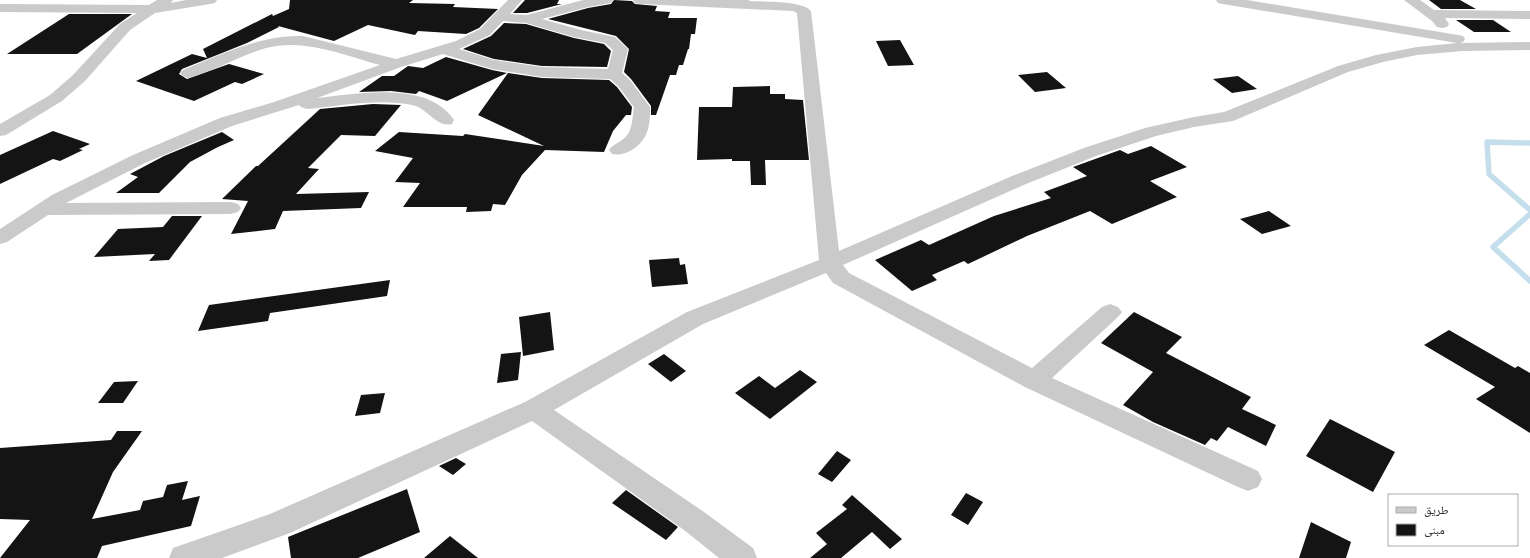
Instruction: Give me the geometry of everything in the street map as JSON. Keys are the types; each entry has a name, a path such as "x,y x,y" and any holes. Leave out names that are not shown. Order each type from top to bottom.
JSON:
{"street":[{"path":"107,8 118,0"},
{"path":"0,131 56,98 79,78 125,27 166,0"},
{"path":"0,8 107,8 152,10 210,0"},
{"path":"0,238 59,199 139,159 226,122 280,106 396,64 461,44 485,32 515,0"},
{"path":"527,20 587,3 606,0"},
{"path":"640,0 742,2 796,7 804,11 830,263 840,278 1034,380 1248,479"},
{"path":"1223,0 1498,46"},
{"path":"1411,0 1436,18 1455,39"},
{"path":"1477,0 1501,14"},
{"path":"1431,14 1530,15"},
{"path":"499,17 527,20 579,34 610,40 622,49 614,74"},
{"path":"188,73 263,44 290,38 396,64"},
{"path":"184,558 279,524 534,409 695,318 830,263 1019,180 1090,152 1151,132 1194,122 1227,117 1343,69 1381,58 1417,51 1463,47 1530,46"},
{"path":"445,50 492,64 542,72 614,74 624,83 642,107 639,134 629,145 618,150"},
{"path":"280,106 380,98 402,99 424,103 446,120"},
{"path":"44,209 231,208"},
{"path":"1034,380 1110,312"},
{"path":"534,409 694,521 742,558"}],"building":[{"path":"290,0 413,0 409,3 455,4 453,7 498,9 479,28 466,34 418,31 415,35 368,25 334,41 278,26 279,27 247,43 182,69 179,74 187,79 229,64 264,74 242,84 235,82 194,101 136,81 192,54 207,58 203,49 272,14 273,16 289,9"},
{"path":"525,0 559,0 557,4 562,4 527,13 513,13"},
{"path":"614,0 632,1 635,4 657,6 655,11 670,12 668,18 697,18 695,34 691,34 689,49 683,65 679,65 676,75 670,75 656,115 651,115 651,106 624,72 629,49 616,36 548,19 588,8 611,4"},
{"path":"1429,0 1460,0 1476,9 1441,9"},
{"path":"69,14 132,14 77,54 7,54"},
{"path":"1456,20 1493,20 1511,32 1474,32"},
{"path":"504,23 526,24 574,38 604,44 611,51 607,67 542,66 494,59 463,49 491,36"},
{"path":"900,40 914,65 888,66 876,41"},
{"path":"446,57 507,73 447,101 419,91 416,94 391,91 359,92 382,76 394,76 408,66 423,68"},
{"path":"1047,72 1066,88 1035,92 1018,75"},
{"path":"508,73 542,78 609,80 617,87 632,107 631,115 626,115 613,131 604,152 545,150 522,175 505,205 493,204 491,211 466,212 467,207 403,207 420,183 395,182 413,158 375,151 399,132 463,136 465,134 544,146 478,115"},
{"path":"1238,76 1257,89 1232,93 1213,79"},
{"path":"770,86 770,94 785,94 785,99 803,100 809,160 765,160 766,185 751,185 750,161 732,161 732,159 697,160 699,107 732,107 733,87"},
{"path":"373,104 401,105 375,136 341,135 308,168 319,169 296,194 369,192 361,208 283,211 275,229 231,234 248,201 222,199 256,166 258,166 320,109"},
{"path":"53,131 90,144 79,149 83,150 60,161 53,159 0,184 0,155"},
{"path":"222,132 234,140 190,162 159,193 116,193 138,177 130,174 164,156"},
{"path":"1151,146 1187,167 1150,181 1177,197 1112,224 1090,211 1027,236 968,264 964,261 932,275 937,280 912,291 875,260 921,240 929,245 994,216 1051,198 1044,192 1087,176 1073,167 1120,150 1128,154"},
{"path":"1269,211 1291,226 1262,234 1240,219"},
{"path":"172,216 202,216 169,260 149,261 155,254 94,257 118,229 163,227"},
{"path":"679,258 680,265 685,264 688,284 652,287 649,260"},
{"path":"390,280 387,296 270,313 268,321 198,331 209,305"},
{"path":"550,312 554,350 523,356 519,317"},
{"path":"1134,312 1182,337 1166,353 1251,397 1242,409 1276,425 1266,446 1228,427 1217,441 1211,438 1205,445 1153,422 1123,405 1153,372 1101,343"},
{"path":"1449,330 1515,368 1518,366 1530,373 1530,433 1476,399 1495,387 1424,345"},
{"path":"521,352 518,380 497,383 501,354"},
{"path":"664,354 686,371 671,382 648,364"},
{"path":"800,370 817,382 770,419 735,393 759,376 775,388"},
{"path":"138,381 123,403 98,403 114,382"},
{"path":"385,393 380,413 355,416 361,395"},
{"path":"1330,419 1395,452 1373,492 1306,456"},
{"path":"117,431 142,431 113,472 92,519 140,510 143,501 163,497 167,485 188,481 182,500 200,496 191,526 102,546 97,558 0,558 30,520 0,519 0,448 111,440"},
{"path":"837,451 851,460 832,482 818,474"},
{"path":"456,458 466,464 453,475 439,466"},
{"path":"407,489 420,532 358,558 291,558 288,537"},
{"path":"626,490 678,527 666,540 612,503"},
{"path":"966,493 983,502 968,525 951,515"},
{"path":"852,495 902,539 890,549 872,532 841,558 810,558 827,544 816,533 847,509 842,505"},
{"path":"1311,522 1351,542 1346,558 1299,558"},
{"path":"450,536 478,558 424,558"}],"waterway":[{"path":"1530,143 1487,142 1489,174 1530,210"},
{"path":"1530,214 1493,247 1530,281"}]}
